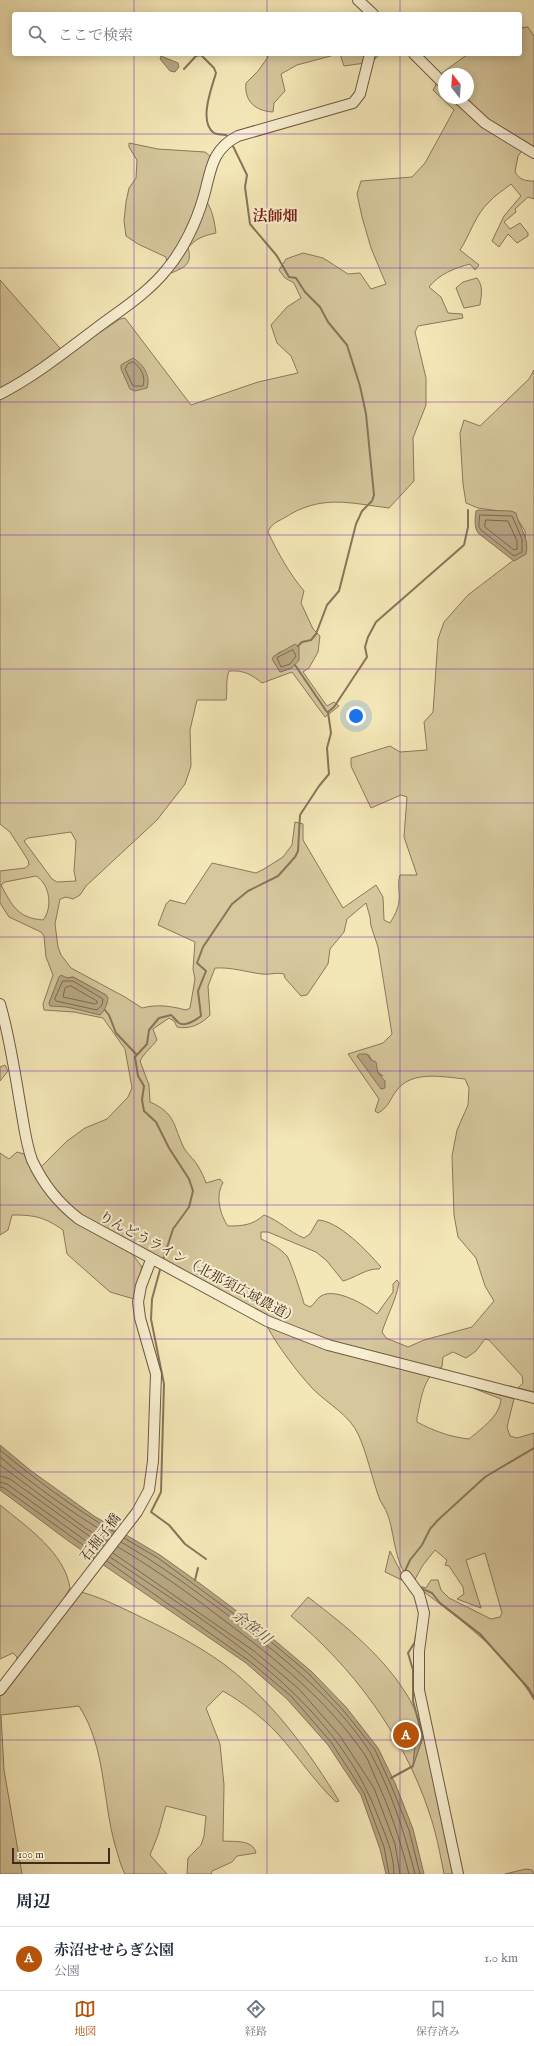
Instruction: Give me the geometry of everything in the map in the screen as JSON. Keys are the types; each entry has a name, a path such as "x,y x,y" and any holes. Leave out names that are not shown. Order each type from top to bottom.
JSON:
{"street":[{"path":"358,0 371,12"},
{"path":"0,394 22,383 124,310 149,289 167,269 194,222 203,199 214,159 230,140 238,136 353,103 360,94 370,56"},
{"path":"416,56 438,78"},
{"path":"465,104 486,123 534,153"},
{"name":"りんどうライン（北那須広域農道）","path":"0,1004 8,1034 26,1140 32,1159 39,1174 63,1206 79,1219 151,1260 267,1321 299,1335 328,1345 534,1398"},
{"name":"石掘子橋","path":"0,1690 137,1512 149,1490 153,1461 156,1374 140,1318 138,1302 141,1286 151,1260"},
{"path":"406,1576 420,1594 424,1613 418,1670 419,1690 458,1874"}],"shaded area":[{"path":"528,27 534,36 534,146 527,144 518,156 515,172 523,180 534,181 534,199 528,197 515,209 516,212 504,222 510,229 520,223 528,233 528,236 517,243 508,234 499,247 492,241 504,216 521,196 511,184 484,207 460,250 479,265 475,270 470,264 453,270 442,275 429,287 441,297 448,313 462,314 463,318 418,326 415,332 426,378 426,405 413,438 414,481 389,508 335,502 323,503 297,510 274,524 268,532 284,563 304,591 301,603 313,629 320,636 318,652 309,668 303,672 327,706 334,702 339,706 325,717 292,672 262,683 247,673 229,671 226,700 197,700 190,730 191,766 185,784 157,820 86,886 80,895 73,899 66,897 60,899 55,924 58,947 61,955 71,968 125,997 142,1008 164,1006 186,1010 190,1008 195,979 193,969 195,942 158,925 166,904 170,900 185,904 212,863 256,873 283,857 292,845 295,822 303,824 303,840 343,908 376,885 383,897 384,920 390,923 396,913 398,904 400,875 417,875 404,837 407,797 401,795 371,808 351,766 351,758 390,746 400,752 427,750 424,722 433,712 438,639 444,622 468,595 519,556 526,548 525,531 514,513 478,508 466,503 463,484 460,433 464,420 480,426 529,379 534,370 534,1392 518,1388 523,1383 522,1376 489,1340 485,1339 476,1351 466,1358 453,1352 443,1357 442,1367 431,1376 424,1389 417,1422 442,1433 469,1439 485,1426 494,1416 500,1405 501,1399 473,1388 514,1399 507,1427 510,1436 517,1438 534,1433 534,1700 511,1667 497,1653 467,1626 419,1588 419,1586 426,1588 431,1580 438,1580 441,1590 449,1598 491,1619 500,1617 502,1613 485,1553 466,1560 481,1608 457,1599 464,1594 463,1587 449,1566 445,1565 447,1560 435,1550 423,1565 414,1581 407,1576 402,1569 396,1550 390,1521 380,1500 359,1436 345,1416 319,1395 300,1374 278,1344 263,1317 136,1249 133,1255 142,1267 134,1299 110,1292 67,1254 63,1230 50,1222 39,1218 12,1215 8,1230 0,1235 0,1153 9,1159 17,1152 24,1154 29,1164 35,1169 42,1166 67,1141 85,1128 107,1119 128,1097 132,1088 125,1049 103,1018 74,1012 44,1010 43,1004 53,975 46,957 44,936 41,932 9,917 0,903 0,871 25,868 29,865 28,860 10,832 0,824 0,280 66,355 120,319 125,318 191,405 258,382 298,373 291,356 277,343 271,325 287,307 301,298 294,283 285,278 279,270 286,259 303,253 323,258 348,274 360,273 371,289 386,284 371,248 362,217 357,194 361,181 412,177 425,163 454,110 448,104 474,104 474,68 449,68 465,56 522,56 522,28","holes":["283,651 292,668 280,672 278,653","71,832 76,841 74,871 76,881 57,882 52,879 24,841 28,838","36,876 41,880 47,890 48,896 48,909 43,920 34,919 16,909 1,885 5,882","366,903 371,926 378,947 392,1034 383,1043 348,1054 379,1099 375,1111 378,1113 385,1108 397,1090 403,1084 411,1080 429,1076 465,1079 469,1088 468,1105 457,1130 452,1156 454,1215 458,1237 476,1258 485,1286 494,1301 472,1327 424,1340 408,1347 386,1338 382,1332 398,1289 399,1283 397,1280 393,1284 393,1292 377,1314 366,1306 350,1298 334,1294 321,1296 310,1307 304,1304 287,1256 278,1248 261,1239 261,1232 268,1232 316,1252 327,1261 343,1281 370,1270 379,1269 381,1267 375,1260 343,1231 326,1222 318,1220 310,1234 304,1238 264,1215 256,1221 248,1224 228,1226 221,1211 219,1199 219,1193 223,1183 220,1179 206,1183 198,1166 184,1149 175,1125 169,1115 164,1110 150,1102 149,1085 140,1061 157,1040 153,1029 169,1018 174,1021 177,1027 186,1028 199,1024 210,1015 208,986 215,968 233,969 262,974 284,974 285,978 301,996 307,995 328,964 330,949 344,932 347,919","61,976 67,978 73,977 106,995 73,1008 49,1003","369,1055 377,1072 357,1056"]},
{"path":"267,56 331,56 297,65 281,74 285,91 274,103 273,112 261,110 252,104 247,95 246,89 246,83 258,71"},
{"path":"341,56 378,56 372,62 344,66"},
{"path":"438,81 438,95 433,90"},
{"path":"129,143 158,149 205,152 210,156 203,197 211,209 216,233 204,236 194,242 188,248 189,258 186,265 171,273 168,271 166,257 138,244 126,236 124,221 126,202 129,188 136,178 137,160 129,147"},
{"path":"477,278 481,285 480,305 464,308 456,288 463,282"},
{"path":"5,1065 8,1071 0,1081 0,1067"},
{"path":"0,1505 33,1532 53,1552 67,1575 70,1588 50,1621 81,1592 105,1600 202,1649 224,1664 250,1686 278,1716 292,1732 339,1801 336,1802 328,1794 284,1741 265,1721 252,1710 223,1691 206,1708 220,1744 224,1785 223,1841 247,1843 251,1845 256,1853 237,1856 232,1862 212,1871 211,1874 187,1874 188,1858 201,1845 204,1836 206,1816 166,1806 158,1835 150,1855 167,1874 125,1874 119,1860 111,1827 99,1756 88,1722 79,1706 1,1715 4,1770 22,1874 0,1874 0,1693 14,1675 17,1657 13,1653 0,1659"},
{"path":"390,1551 406,1582 385,1572"},
{"path":"308,1597 351,1631 377,1656 400,1684 415,1710 423,1731 429,1752 455,1874 444,1874 436,1835 418,1784 405,1756 374,1704 335,1657 291,1616","holes":["421,1731 423,1737 413,1766 415,1746 419,1740"]},
{"path":"526,1869 532,1870 534,1874 505,1874"}],"water":[{"path":"161,56 178,63 179,67 175,72 170,71 160,59"},
{"path":"133,358 140,363 147,374 147,388 135,391 130,389 121,369 121,365"},
{"path":"476,511 511,511 516,513 527,543 526,554 514,561 478,533 475,522"},
{"path":"295,644 299,647 299,660 292,668 280,672 272,659 274,656"},
{"path":"61,975 67,978 73,977 106,995 108,998 107,1003 100,1015 67,1007 50,1006 49,1003"},
{"path":"359,1054 367,1054 371,1060 376,1062 378,1073 385,1081 385,1088 381,1089 357,1056"},
{"name":"余笹川","path":"0,1445 30,1470 94,1516 160,1555 202,1585 266,1633 311,1671 346,1707 378,1748 395,1783 413,1829 424,1874 386,1874 380,1849 361,1795 328,1745 287,1699 246,1663 67,1540 0,1490"},
{"path":"421,1731 423,1737 413,1766 415,1744 419,1740"}],"waterway":[{"path":"184,69 196,56"},
{"path":"202,56 214,68 216,73 209,95 207,113 209,128 214,133 226,135 229,139"},
{"path":"232,144 247,175 245,187 250,224 277,256 289,277 296,278 305,292 320,307 328,322 347,345 360,386 366,414 374,495 372,501 362,511 356,524 339,591 327,605 316,634 311,640 302,642 298,646"},
{"path":"163,1260 173,1229 189,1207 193,1191 189,1179 169,1148 156,1122 144,1111 142,1100 144,1086 138,1076 135,1057 147,1044 149,1030 159,1018 171,1015 179,1023 187,1024 201,1016 198,991 206,971 197,963 203,947 232,904 248,891 278,876 295,857 298,851 300,815 319,786 329,774 327,748 331,733 328,712 334,707 367,657 365,647 368,637 376,622 464,545 468,527 468,510"},
{"path":"295,665 327,712"},
{"path":"105,1010 109,1015 116,1033 137,1055"},
{"path":"161,1266 152,1299 151,1319 164,1384 161,1492 151,1512 169,1525 185,1544 206,1559"},
{"path":"404,1573 410,1560 422,1545 430,1529 438,1520 485,1477 534,1448"},
{"path":"195,1580 198,1568"},
{"path":"420,1588 432,1593 440,1603 480,1634 529,1689 534,1698"},
{"path":"416,1635 415,1642 408,1653 413,1670 413,1701 421,1731"},
{"path":"391,1778 413,1766"}],"place":[{"name":"赤沼せせらぎ公園","path":"406,1735"}],"district":[{"name":"法師畑","path":"275,216"}]}
